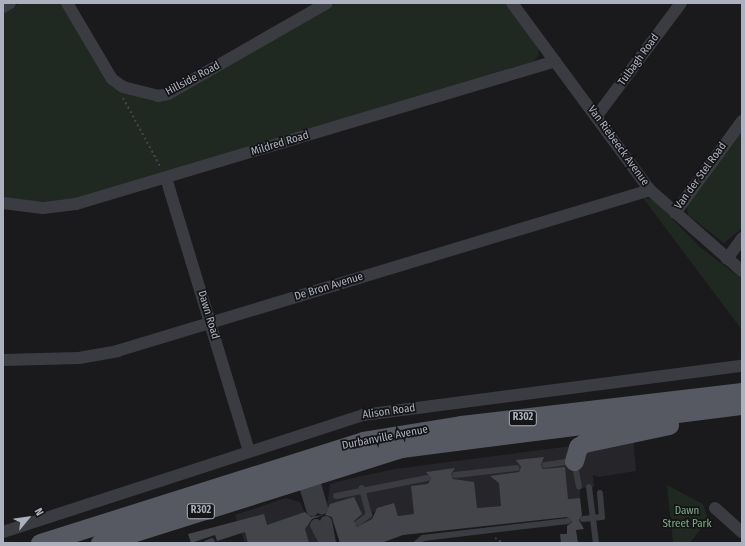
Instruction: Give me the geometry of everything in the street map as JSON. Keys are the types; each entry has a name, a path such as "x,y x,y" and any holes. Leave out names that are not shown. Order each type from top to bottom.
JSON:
{"main road":[{"name":"Durbanville Avenue","path":"40,543 301,458 396,434 742,392"},
{"name":"Durbanville Avenue","path":"100,543 401,448 742,406"},
{"path":"574,461 578,448 589,441 714,416 742,406"}],"street":[{"path":"3,7 10,3"},
{"path":"68,3 115,82"},
{"name":"Hillside Road","path":"115,82 155,95 168,94 327,3"},
{"name":"Tulbagh Road","path":"596,117 681,3"},
{"name":"Van Riebeeck Avenue","path":"515,4 650,190 674,213 742,271"},
{"name":"Mildred Road","path":"3,203 60,207 166,178 555,61"},
{"name":"Van der Stel Road","path":"674,213 742,121"},
{"name":"Dawn Road","path":"166,178 249,452"},
{"name":"De Bron Avenue","path":"3,360 96,356 650,190"},
{"path":"727,259 742,238"},
{"name":"Alison Road","path":"3,532 363,415 742,366"},
{"path":"301,458 317,509"},
{"path":"715,508 742,532"},
{"path":"325,543 327,530"}],"lane":[{"path":"545,465 574,461 579,487"},
{"path":"456,475 517,468"},
{"path":"336,496 362,488 427,478"},
{"path":"589,487 596,543"},
{"path":"358,523 369,515 362,488"},
{"path":"583,519 602,517 600,494"},
{"path":"417,543 423,538 568,521"}],"path":[{"path":"115,82 166,178"}],"shaded area":[{"path":"633,438 636,471 599,477 593,475 594,487 580,488 580,498 398,516 394,503 371,513 374,522 364,543 340,543 327,506 330,484 352,478 395,469"},
{"path":"286,498 300,502 318,543 245,543 235,515"}],"green space":[{"path":"20,3 61,3 111,86 154,101 169,99 337,3 505,3 538,48 539,55 534,61 78,198 37,202 3,197 3,13"},
{"path":"742,129 742,228 724,243 688,215 687,205"},
{"path":"643,198 654,200 700,247 742,279 742,330"},
{"name":"Dawn Street Park","path":"667,485 703,504 708,519 690,543 673,543"}],"building":[{"path":"544,457 541,465 543,469 565,467 568,499 580,498 582,515 579,520 584,529 576,530 578,543 561,543 560,534 567,534 567,526 572,522 567,517 403,535 381,543 340,543 332,517 325,515 330,504 354,497 362,514 354,521 357,527 372,519 377,508 394,503 398,516 414,514 411,486 428,484 431,478 426,472 455,468 451,474 453,479 474,482 477,508 501,506 499,483 490,476 519,472 521,467 516,460"},
{"path":"305,512 311,517 323,515 312,519 305,529 309,543 248,543 245,532 217,541 215,535 191,543 188,534 264,514 267,525"}]}
